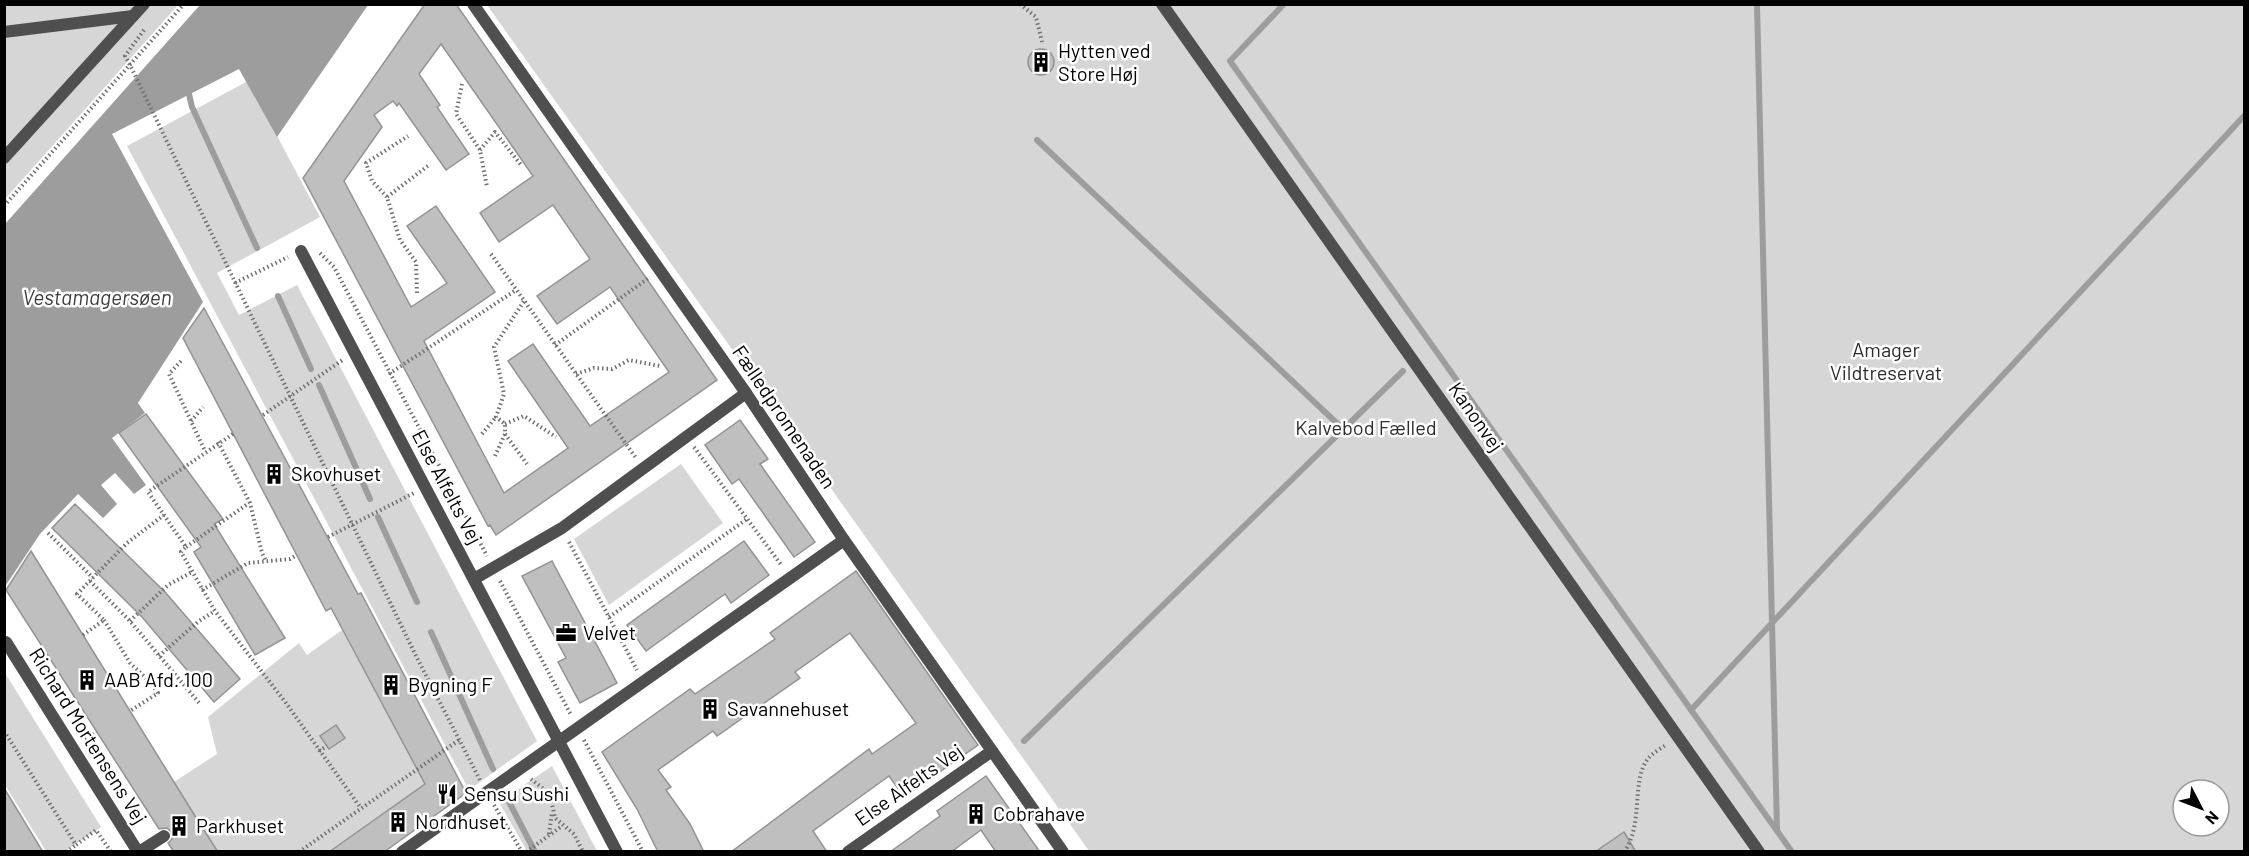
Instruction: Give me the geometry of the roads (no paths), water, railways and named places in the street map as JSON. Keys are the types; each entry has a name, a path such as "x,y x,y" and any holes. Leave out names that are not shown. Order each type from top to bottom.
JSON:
{"street":[{"path":"4,158 144,4"},
{"name":"Fælledpromenaden","path":"473,4 746,393 843,540 1063,852"},
{"name":"Kanonvej","path":"1162,4 1759,852"},
{"path":"4,32 133,16"},
{"name":"Else Alfelts Vej","path":"301,251 617,852"},
{"path":"474,579 562,528 746,393"},
{"path":"402,852 843,540"},
{"name":"Richard Mortensens Vej","path":"6,642 138,852"},
{"name":"Else Alfelts Vej","path":"848,852 992,751"},
{"path":"138,852 164,836"}],"water":[{"name":"Vestamagersøen","path":"200,5 368,5 277,137 239,69 112,134 203,302 138,403 145,413 112,438 146,485 134,494 115,473 101,485 117,504 103,518 78,494 40,534 6,585 5,224"}],"waterway":[{"path":"1284,4 1230,61 1792,852"},
{"path":"1757,4 1777,829"},
{"path":"189,94 192,107 257,248"},
{"path":"1691,710 2244,116"},
{"path":"1037,140 1343,429"},
{"path":"278,296 311,369"},
{"path":"1024,741 1403,371"},
{"path":"319,385 370,499"},
{"path":"378,517 417,602"},
{"path":"431,632 493,769"},
{"path":"506,796 535,852"}],"place":[{"name":"Hytten ved Store Høj","path":"1041,62"},
{"name":"Skovhuset","path":"274,474"},
{"name":"Velvet","path":"566,633"},
{"name":"AAB Afd. 100","path":"87,680"},
{"name":"Bygning F","path":"391,685"},
{"name":"Savannehuset","path":"710,709"},
{"name":"Sensu Sushi","path":"447,794"},
{"name":"Cobrahave","path":"976,814"},
{"name":"Nordhuset","path":"398,822"},
{"name":"Parkhuset","path":"179,826"}],"park label":[{"name":"Amager Vildtreservat","path":"1886,362"},
{"name":"Kalvebod Fælled","path":"1366,428"}]}
